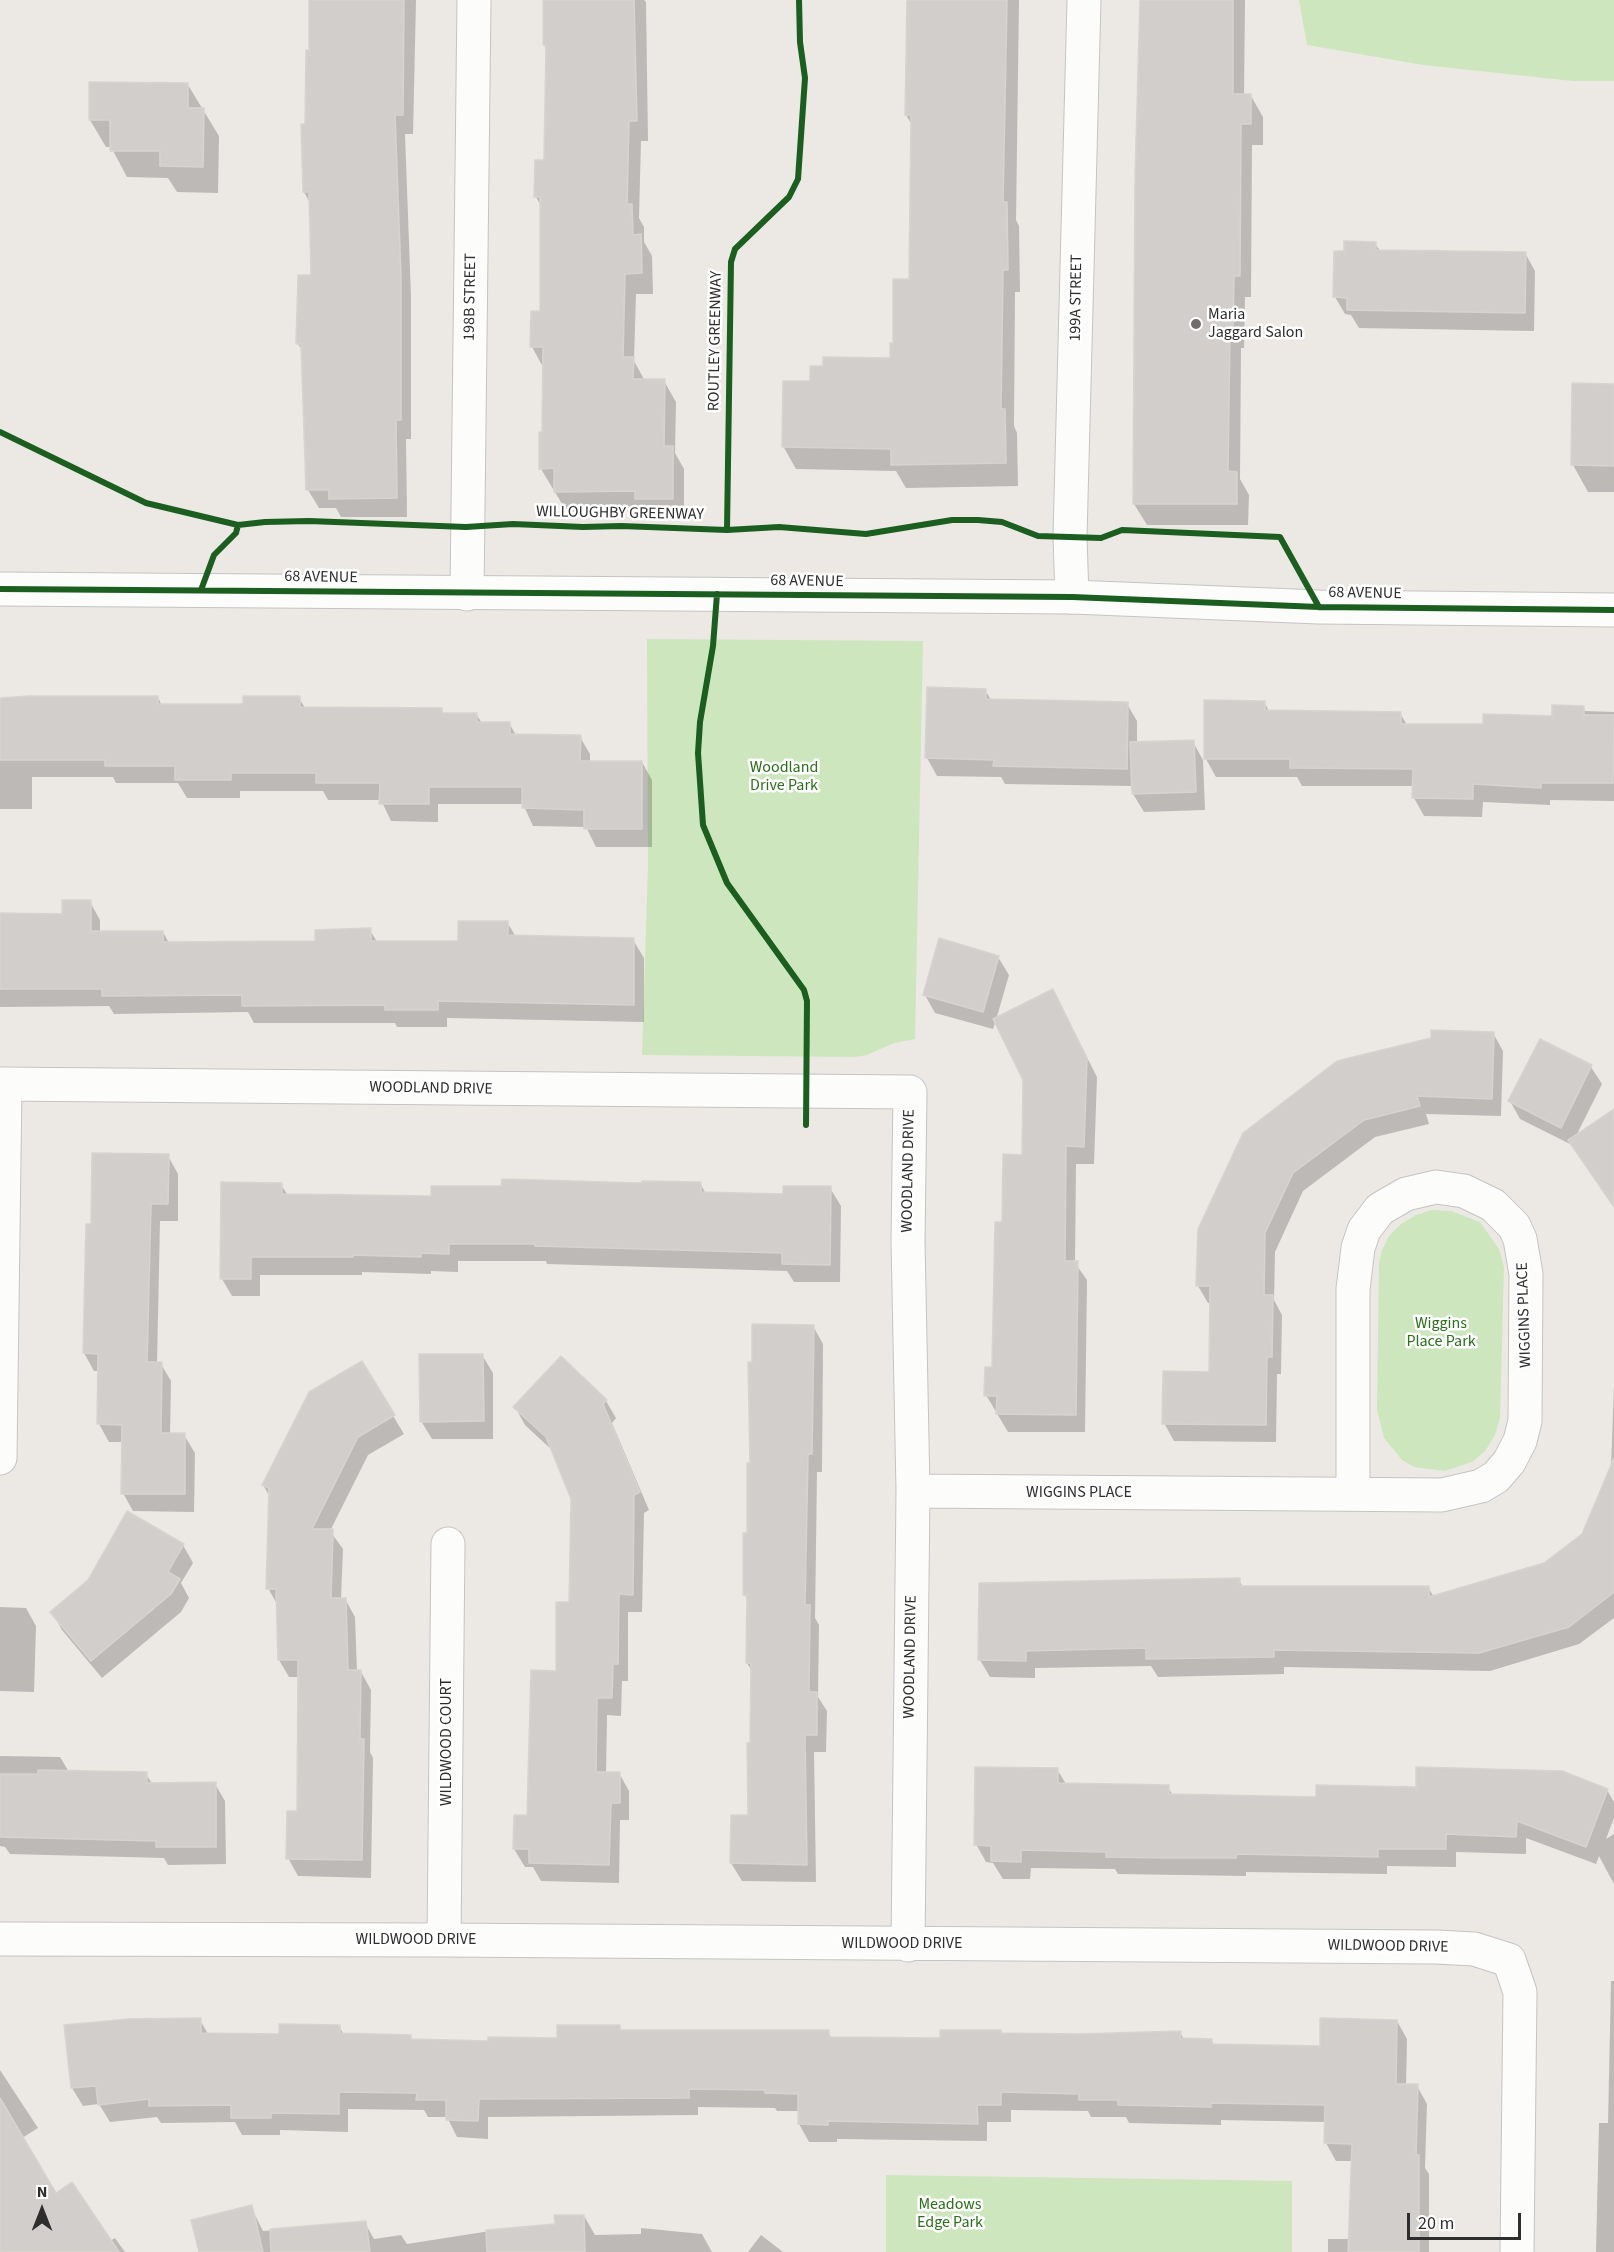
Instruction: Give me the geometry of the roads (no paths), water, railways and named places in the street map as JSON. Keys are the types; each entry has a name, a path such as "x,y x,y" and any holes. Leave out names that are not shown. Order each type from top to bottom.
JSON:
{"street":[{"name":"198B STREET","path":"467,594 474,0"},
{"name":"199A STREET","path":"1072,597 1070,537 1084,0"},
{"name":"68 AVENUE","path":"0,589 1072,597 1319,607 1614,610"},
{"path":"0,1458 2,1084"},
{"name":"WOODLAND DRIVE","path":"2,1084 910,1092 908,1240 913,1491 908,1945"},
{"name":"WIGGINS PLACE","path":"913,1491 1442,1495 1464,1492 1496,1477 1509,1462 1520,1441 1527,1400 1526,1274 1522,1247 1514,1226 1493,1205 1464,1191 1436,1187 1406,1194 1380,1209 1364,1230 1358,1248 1353,1289 1353,1494"},
{"name":"WILDWOOD COURT","path":"444,1940 448,1544"},
{"name":"WILDWOOD DRIVE","path":"0,1939 444,1940 1474,1949 1509,1960 1520,1992 1517,2252"}],"place":[{"name":"Maria Jaggard Salon","path":"1196,324"}],"park label":[{"name":"Woodland Drive Park","path":"784,777"},
{"name":"Wiggins Place Park","path":"1441,1333"},
{"name":"Meadows Edge Park","path":"950,2214"}]}
